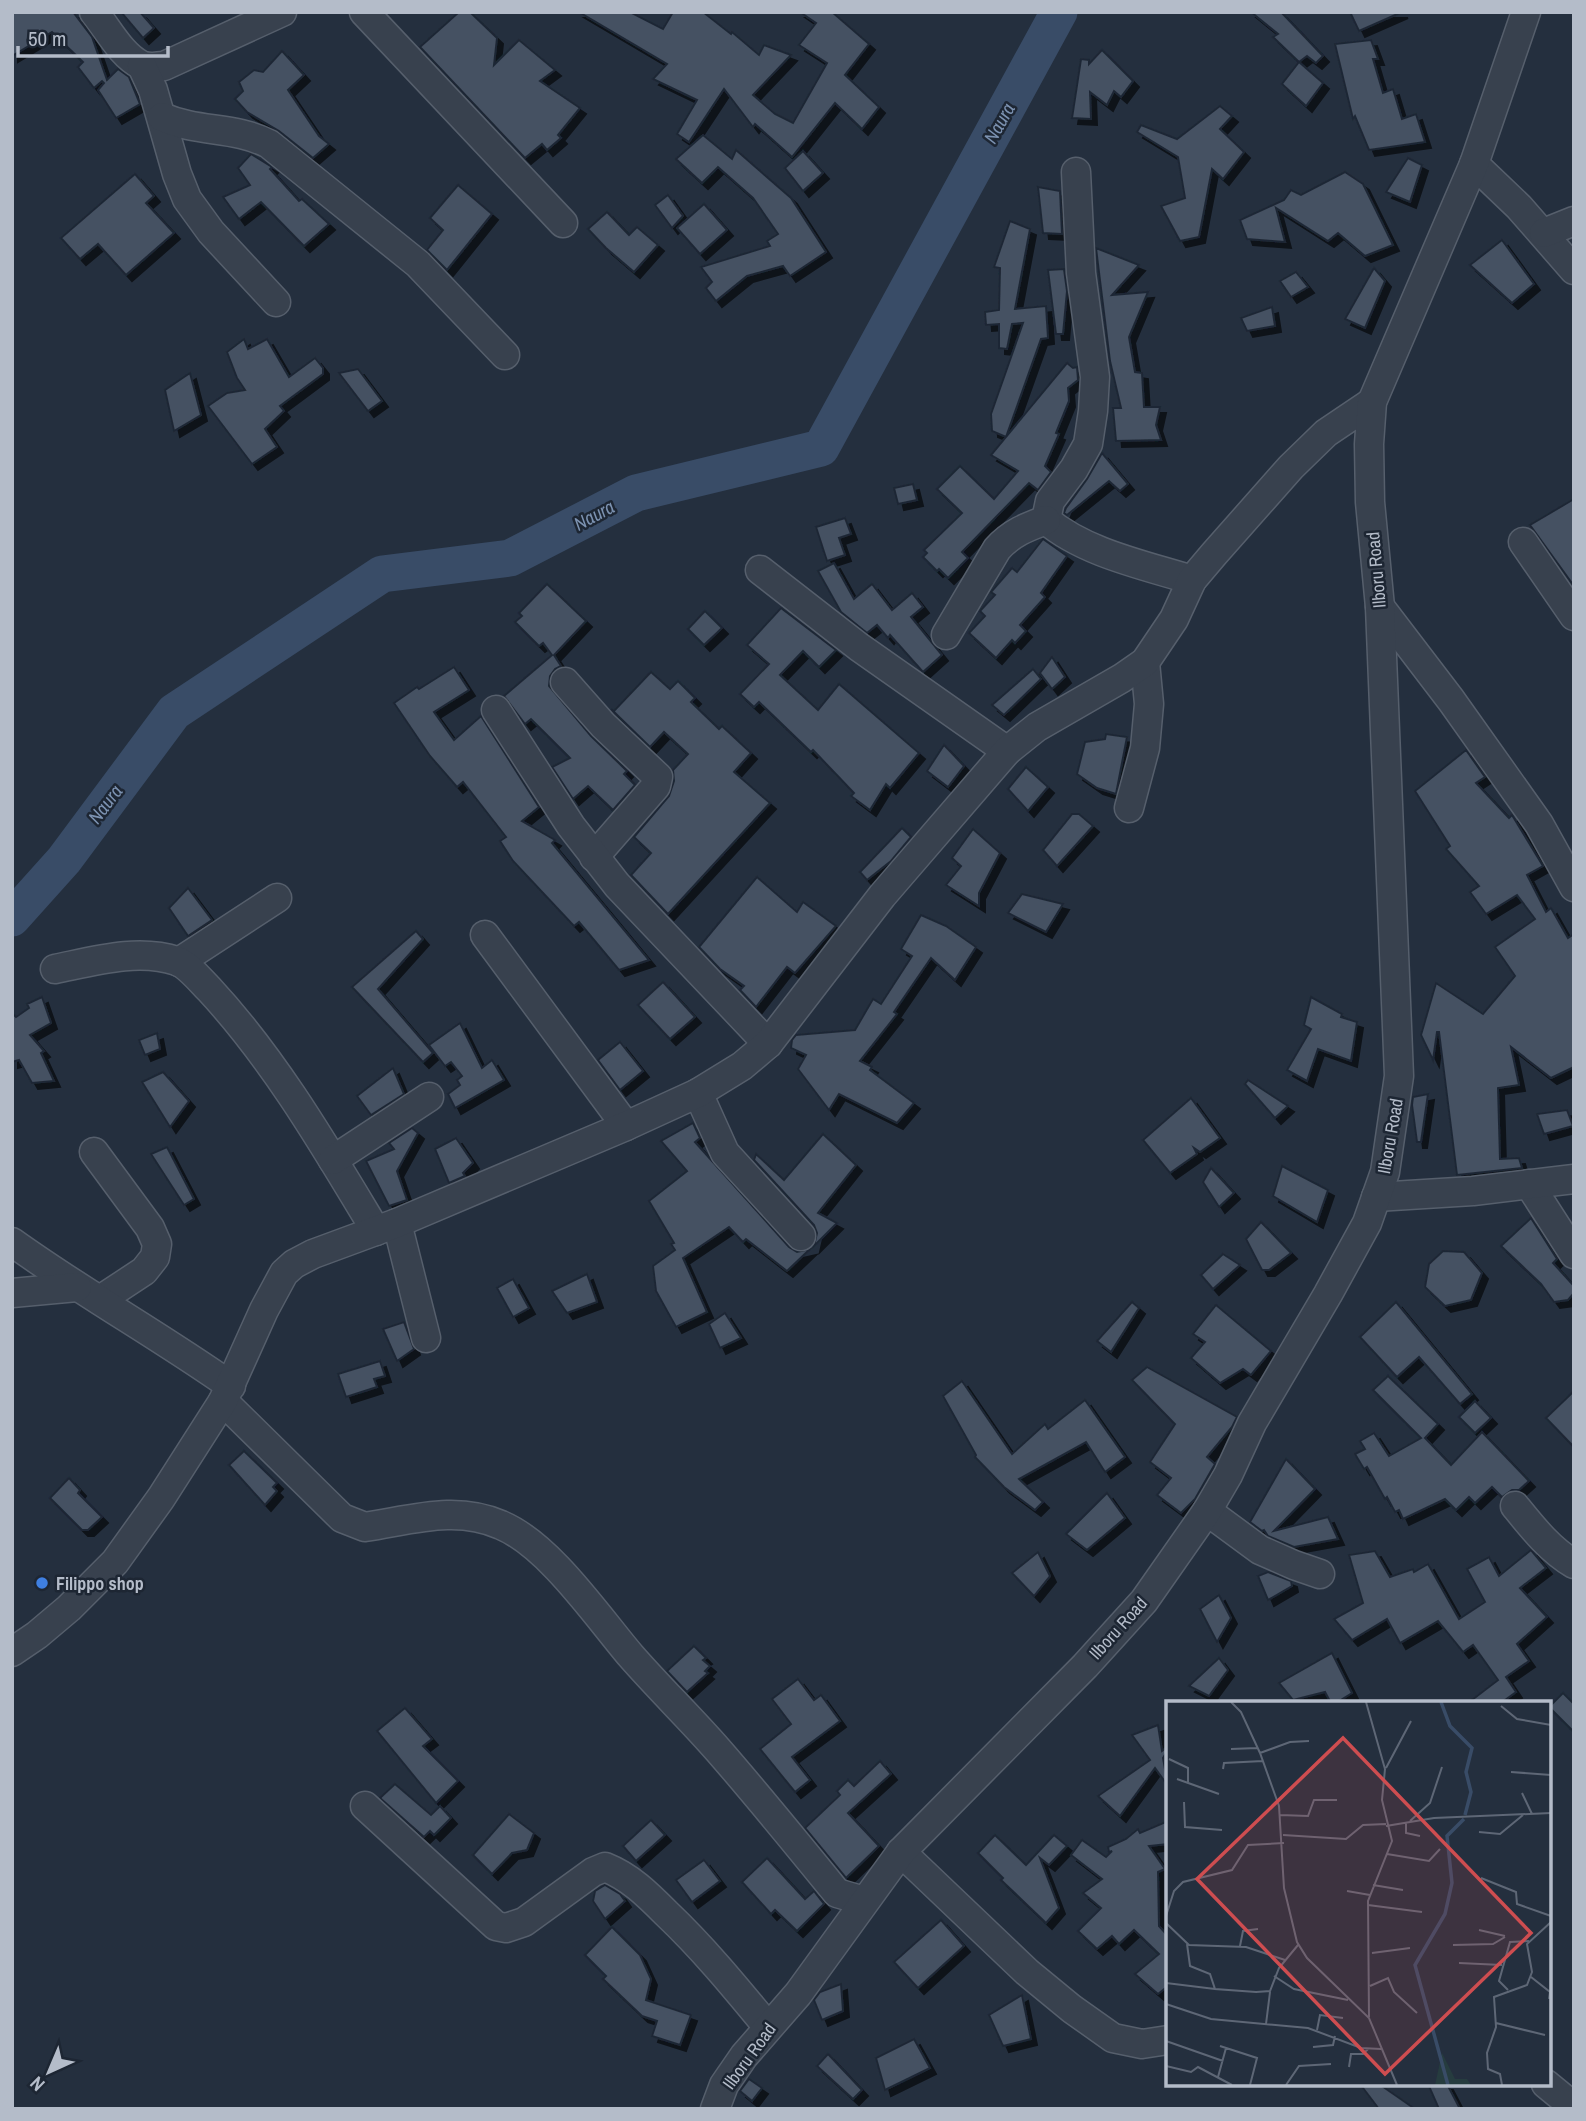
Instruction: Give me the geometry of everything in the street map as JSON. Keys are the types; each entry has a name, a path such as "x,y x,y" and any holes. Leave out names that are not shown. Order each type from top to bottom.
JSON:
{"street":[{"path":"94,12 129,56 142,66 162,117 177,174 187,199 211,232 276,302"},
{"path":"142,66 164,66 282,12"},
{"path":"364,12 564,223"},
{"name":"Ilboru Road","path":"715,2109 724,2085 768,2027 798,1994 901,1852 1085,1665 1144,1601 1207,1511 1228,1475 1252,1423 1367,1223 1385,1172 1399,1076 1380,607 1370,502 1371,402 1474,164 1526,12"},
{"path":"162,117 194,128 251,135 270,145 418,264 505,355"},
{"path":"1474,164 1544,233 1574,270"},
{"path":"1046,520 1050,501 1088,444 1093,411 1095,377 1081,273 1076,172"},
{"path":"1544,233 1574,221"},
{"path":"12,1652 69,1608 115,1562 161,1498 227,1394 264,1310 284,1273 313,1254 387,1227 626,1126 698,1093 742,1066 768,1044 882,897 1007,751 1037,727 1145,662 1174,619 1192,580 1291,467 1326,433 1371,402"},
{"path":"1046,520 1058,530 1093,546 1192,580"},
{"path":"946,635 997,549 1007,538 1020,530 1046,520"},
{"path":"1523,542 1574,616"},
{"path":"760,570 859,647 1007,751"},
{"path":"1380,607 1451,700 1539,824 1574,887"},
{"path":"1129,808 1145,748 1149,704 1145,662"},
{"path":"565,682 603,724 658,777 656,786 594,857"},
{"path":"496,710 594,857 617,885 768,1044"},
{"path":"179,962 277,898"},
{"path":"485,934 518,983 626,1126"},
{"path":"55,969 140,955 179,962 200,979 226,1007 333,1160 387,1227 426,1338"},
{"path":"698,1093 724,1153 801,1236"},
{"path":"333,1160 429,1097"},
{"path":"12,1293 89,1294 144,1271 155,1258 157,1244 150,1227 94,1152"},
{"path":"1376,1197 1473,1191 1574,1179"},
{"path":"1529,1184 1574,1254"},
{"path":"12,1242 89,1294 163,1339 227,1394 342,1518 365,1527 457,1513 477,1516 502,1525 527,1539 550,1561 633,1658 718,1750 837,1893 864,1901"},
{"path":"1515,1506 1539,1534 1574,1564"},
{"path":"1207,1511 1270,1555 1320,1574"},
{"path":"365,1806 496,1926 506,1928 524,1922 593,1872 605,1867 619,1872 636,1884 699,1945 768,2027"},
{"path":"901,1852 1027,1972 1072,2009 1113,2038 1142,2044 1166,2040"},
{"path":"1548,2086 1574,2107"}],"building":[{"path":"12,12 73,12 92,37 107,80 118,69 129,77 140,104 116,118 98,90 104,83 102,81 94,88 78,67 83,62 52,32 12,56"},
{"path":"121,12 140,12 154,28 143,38"},
{"path":"459,12 470,12 497,38 494,65 519,40 555,70 540,81 580,108 558,135 561,138 547,150 542,144 525,158 420,47"},
{"path":"579,12 630,12 663,29 673,12 703,12 759,55 764,45 791,55 753,95 775,114 793,123 827,63 799,45 816,23 800,12 832,12 869,44 845,75 879,107 862,129 835,103 792,157 755,124 753,127 724,89 689,142 677,134 697,100 653,79 667,64"},
{"path":"1251,12 1281,12 1323,56 1316,63 1307,56 1299,62 1273,37 1278,34"},
{"path":"1350,12 1402,12 1359,31"},
{"path":"1371,40 1378,59 1373,59 1383,93 1393,89 1402,119 1416,114 1425,142 1369,150 1355,116 1353,119 1335,44"},
{"path":"1102,50 1133,81 1121,97 1114,91 1107,105 1090,92 1091,119 1072,118 1081,59 1089,60 1089,64"},
{"path":"282,51 304,75 288,90 319,136 329,144 313,158 279,131 247,112 235,99 243,91 239,82 254,70 263,72"},
{"path":"1299,62 1323,83 1306,106 1282,84"},
{"path":"1220,106 1232,116 1220,129 1244,152 1223,179 1212,169 1199,237 1180,241 1161,206 1185,198 1178,157 1137,132 1141,125 1177,139"},
{"path":"703,135 732,159 736,150 791,198 826,252 790,276 783,266 747,276 716,301 706,288 712,282 701,267 770,246 767,241 778,234 753,198 718,167 702,183 676,159"},
{"path":"803,151 823,173 803,191 785,168"},
{"path":"251,154 272,167 270,169 299,201 302,199 329,224 304,246 261,202 239,219 223,197 250,185 238,168"},
{"path":"1408,158 1422,165 1410,202 1386,192"},
{"path":"1345,172 1363,184 1393,245 1365,256 1338,233 1328,241 1276,208 1285,242 1247,239 1240,220 1284,200 1291,190 1301,195"},
{"path":"135,174 154,196 146,203 174,233 126,275 98,244 80,259 61,238"},
{"path":"458,185 492,214 447,270 427,250 443,230 430,218"},
{"path":"1038,187 1060,191 1062,234 1043,233"},
{"path":"668,195 683,216 672,228 655,205"},
{"path":"704,204 727,230 700,254 677,228"},
{"path":"607,212 629,235 637,227 658,245 634,272 588,229"},
{"path":"1010,221 1030,229 1015,309 1046,306 1048,338 1041,339 1006,437 992,431 991,414 1023,323 1012,324 1007,349 999,348 999,324 986,325 985,312 999,310 1000,268 994,267"},
{"path":"1502,240 1534,284 1512,303 1470,265"},
{"path":"1096,248 1139,265 1112,295 1148,292 1129,337 1135,372 1142,373 1144,407 1160,407 1156,425 1161,440 1116,441 1113,408 1121,408 1110,361"},
{"path":"1374,268 1385,281 1365,328 1345,319"},
{"path":"1064,269 1067,291 1063,334 1056,334 1048,270"},
{"path":"1296,272 1308,287 1291,297 1280,281"},
{"path":"1272,307 1275,326 1247,331 1241,318"},
{"path":"244,339 248,349 267,339 289,377 315,358 323,368 323,374 280,406 284,411 265,429 277,447 252,464 208,406 227,393 245,390 227,352"},
{"path":"1067,363 1073,368 1077,367 1078,380 1068,388 1069,401 1045,466 1051,472 1038,490 1029,483 962,552 968,558 948,578 923,557 927,553 924,550 962,513 937,489 960,466 994,499 1018,471 991,455"},
{"path":"358,369 382,401 368,411 339,373"},
{"path":"190,373 201,415 174,431 165,390"},
{"path":"1102,453 1128,484 1120,491 1109,481 1067,515 1064,513 1066,508"},
{"path":"913,484 917,500 898,504 894,488"},
{"path":"1574,499 1574,586 1530,525"},
{"path":"845,518 851,534 839,538 845,555 827,561 816,527"},
{"path":"1043,539 1067,556 1041,593 1045,597 1020,625 1026,631 1015,643 1012,640 996,658 969,633 985,616 980,611 995,595 991,592 1012,568 1017,572"},
{"path":"834,563 854,599 872,584 892,610 912,593 923,607 911,617 942,655 923,672 890,635 888,638 877,625 867,633 841,612 818,571"},
{"path":"547,584 586,621 554,655 561,666 550,676 549,686 591,736 627,771 624,774 635,785 613,810 588,786 573,799 552,767 570,758 531,719 525,724 504,696 552,655 543,643 539,646 515,622 522,616 519,613"},
{"path":"781,608 836,650 819,667 803,651 780,675 818,710 839,684 919,753 890,788 886,784 870,810 851,796 854,793 813,750 811,752 759,702 754,707 740,694 769,664 747,645"},
{"path":"705,611 722,628 704,645 688,629"},
{"path":"1052,657 1065,677 1052,689 1040,673"},
{"path":"454,667 469,690 434,712 454,740 481,716 539,807 522,821 555,840 552,843 649,960 619,970 579,922 574,926 513,861 500,841 506,837 463,782 457,787 430,756 394,703"},
{"path":"1033,669 1041,679 1004,715 992,705"},
{"path":"651,672 670,689 678,681 695,698 691,702 719,729 722,726 751,753 734,772 770,803 668,914 631,875 651,853 634,837 669,796 674,781 673,770 688,754 664,732 650,747 611,709 614,711"},
{"path":"1106,734 1127,737 1116,794 1097,788 1077,774 1085,742 1105,739"},
{"path":"944,745 964,766 948,787 927,771"},
{"path":"1466,750 1485,777 1476,783 1509,818 1512,815 1543,866 1527,875 1546,912 1551,908 1568,938 1574,934 1574,1067 1551,1078 1511,1047 1519,1085 1498,1088 1500,1159 1519,1158 1522,1168 1457,1175 1439,1032 1433,1060 1421,1035 1436,983 1483,1014 1515,976 1495,947 1535,919 1517,895 1486,914 1470,892 1479,886 1446,849 1450,846 1415,791"},
{"path":"1026,767 1048,787 1028,811 1008,789"},
{"path":"1072,814 1079,814 1093,826 1057,866 1043,850"},
{"path":"902,828 911,837 891,861 867,880 860,872"},
{"path":"973,829 1000,853 979,893 979,906 946,885 961,866 952,858"},
{"path":"757,877 797,912 803,902 836,926 795,973 787,967 756,1007 740,990 744,986 720,969 699,947"},
{"path":"188,888 212,920 188,936 169,908"},
{"path":"1022,894 1063,904 1046,932 1008,913"},
{"path":"921,915 946,926 976,947 955,980 931,958 894,1012 897,1014 860,1061 872,1067 870,1070 914,1103 897,1123 839,1094 829,1110 798,1069 806,1055 791,1048 792,1040 796,1035 855,1030 873,999 881,1004 912,956 901,949"},
{"path":"416,931 423,939 378,989 433,1053 423,1062 352,987"},
{"path":"663,982 695,1017 670,1039 638,1005"},
{"path":"42,997 51,1023 30,1035 44,1051 41,1053 54,1081 32,1083 19,1060 12,1062 12,1013 16,1017 29,1008 27,1004"},
{"path":"1311,997 1342,1014 1341,1017 1357,1022 1351,1061 1318,1049 1307,1081 1287,1070 1311,1029 1304,1025"},
{"path":"460,1023 482,1068 492,1060 504,1080 455,1108 448,1094 460,1085 457,1080 462,1076 451,1062 445,1066 429,1045"},
{"path":"157,1033 160,1049 145,1055 139,1040"},
{"path":"620,1042 643,1071 620,1090 598,1060"},
{"path":"393,1068 404,1094 371,1115 357,1096"},
{"path":"163,1072 189,1101 170,1127 142,1082"},
{"path":"1248,1080 1288,1106 1275,1118 1245,1084"},
{"path":"1428,1094 1421,1142 1417,1142 1413,1097"},
{"path":"1191,1098 1220,1138 1200,1152 1194,1148 1197,1154 1170,1173 1143,1140"},
{"path":"1567,1110 1573,1126 1544,1134 1537,1114"},
{"path":"693,1123 700,1138 695,1142 789,1247 797,1252 810,1249 787,1271 746,1239 743,1242 729,1227 683,1258 707,1312 676,1327 656,1291 653,1266 675,1250 671,1244 674,1243 649,1201 687,1171 661,1141"},
{"path":"412,1128 418,1133 397,1171 407,1200 389,1206 366,1161 394,1149 389,1143"},
{"path":"823,1134 856,1165 818,1213 837,1223 814,1246 817,1233 814,1225 754,1160 756,1154 784,1180"},
{"path":"456,1138 473,1163 463,1173 465,1176 449,1183 435,1149"},
{"path":"167,1147 194,1199 184,1205 151,1154"},
{"path":"1282,1166 1328,1190 1317,1222 1273,1196"},
{"path":"1211,1168 1234,1193 1219,1207 1203,1182"},
{"path":"1531,1218 1557,1259 1553,1263 1574,1286 1574,1293 1568,1300 1554,1302 1541,1284 1501,1246"},
{"path":"1261,1222 1291,1253 1269,1270 1262,1270 1246,1239"},
{"path":"1443,1251 1464,1252 1482,1273 1471,1300 1445,1306 1425,1287 1429,1264"},
{"path":"1223,1254 1240,1265 1213,1289 1201,1275"},
{"path":"587,1274 597,1302 567,1313 552,1291"},
{"path":"513,1279 529,1308 513,1317 497,1288"},
{"path":"1132,1302 1139,1308 1111,1352 1097,1341"},
{"path":"1396,1302 1472,1394 1460,1404 1419,1357 1397,1377 1360,1337"},
{"path":"1216,1305 1271,1351 1251,1375 1243,1369 1220,1383 1191,1358 1205,1342 1193,1334"},
{"path":"725,1313 741,1338 720,1348 709,1324"},
{"path":"404,1322 414,1349 397,1361 383,1329"},
{"path":"380,1361 385,1376 374,1379 377,1387 346,1397 338,1374"},
{"path":"1147,1367 1237,1417 1207,1457 1215,1464 1195,1499 1181,1513 1157,1495 1171,1478 1150,1462 1175,1424 1132,1380"},
{"path":"1388,1376 1438,1424 1425,1438 1451,1465 1482,1432 1529,1481 1519,1490 1512,1490 1502,1497 1492,1487 1475,1503 1469,1497 1456,1510 1445,1499 1403,1519 1399,1510 1395,1512 1387,1497 1385,1499 1367,1467 1364,1469 1355,1454 1365,1449 1360,1441 1374,1433 1389,1456 1421,1438 1373,1390"},
{"path":"962,1381 1012,1454 1045,1424 1048,1429 1085,1400 1125,1457 1105,1472 1086,1442 1019,1479 1043,1502 1035,1510 1004,1487 975,1457 943,1396"},
{"path":"1574,1391 1574,1447 1546,1418"},
{"path":"1475,1401 1491,1418 1475,1433 1459,1417"},
{"path":"244,1451 277,1483 273,1487 277,1491 265,1505 229,1465"},
{"path":"1286,1459 1315,1489 1274,1531 1328,1517 1338,1539 1294,1547 1268,1536 1264,1530 1250,1522"},
{"path":"69,1478 80,1490 78,1493 102,1517 88,1530 82,1530 50,1498"},
{"path":"1107,1493 1125,1518 1087,1550 1066,1534"},
{"path":"1531,1550 1546,1568 1520,1588 1547,1617 1517,1644 1529,1661 1506,1677 1516,1692 1504,1701 1471,1701 1498,1680 1473,1645 1463,1652 1438,1621 1400,1643 1387,1619 1352,1640 1334,1619 1363,1603 1349,1555 1375,1551 1390,1577 1413,1569 1414,1572 1428,1564 1459,1619 1485,1602 1467,1569 1489,1557 1499,1576"},
{"path":"1038,1552 1050,1576 1034,1596 1012,1573"},
{"path":"1268,1572 1291,1581 1292,1586 1268,1600 1258,1576"},
{"path":"1219,1595 1231,1618 1217,1642 1200,1609"},
{"path":"694,1646 710,1666 705,1671 708,1673 687,1692 667,1671"},
{"path":"1332,1653 1352,1693 1339,1701 1330,1701 1325,1692 1293,1700 1279,1683"},
{"path":"1219,1658 1228,1670 1209,1696 1189,1686"},
{"path":"798,1679 814,1700 821,1695 840,1721 792,1757 810,1780 795,1792 760,1749 791,1724 772,1699"},
{"path":"1563,1693 1574,1704 1574,1732 1551,1709 1551,1705"},
{"path":"405,1708 432,1739 423,1746 458,1781 436,1803 377,1731"},
{"path":"1158,1725 1162,1751 1166,1748 1163,1758 1166,1783 1155,1768 1120,1816 1098,1796 1150,1760 1132,1735"},
{"path":"880,1761 891,1774 848,1813 879,1846 846,1878 805,1828 840,1795 837,1791 848,1780 854,1786"},
{"path":"395,1784 431,1815 440,1806 451,1818 434,1835 430,1831 424,1837 380,1798"},
{"path":"509,1814 534,1833 527,1850 512,1853 492,1874 473,1855"},
{"path":"651,1820 665,1835 636,1861 623,1846"},
{"path":"1166,1822 1166,1844 1149,1846 1165,1869 1158,1872 1159,1926 1166,1934 1166,1988 1158,1994 1135,1974 1159,1954 1134,1930 1119,1944 1112,1936 1097,1949 1078,1931 1101,1908 1083,1893 1102,1879 1071,1855 1082,1840 1106,1857 1112,1851 1109,1852 1108,1847 1126,1839 1138,1829 1140,1833"},
{"path":"995,1835 1026,1865 1054,1835 1067,1846 1049,1865 1040,1858 1059,1908 1046,1923 1001,1880 1003,1878 978,1853"},
{"path":"767,1858 805,1899 814,1891 824,1904 797,1931 775,1910 771,1914 742,1882"},
{"path":"704,1860 720,1881 692,1902 676,1880"},
{"path":"605,1885 620,1894 625,1901 605,1919 593,1901 595,1891"},
{"path":"941,1920 964,1946 918,1988 894,1962"},
{"path":"612,1927 640,1955 651,1979 646,2000 691,2015 680,2045 652,2036 657,2021 642,2016 603,1979 606,1976 585,1955"},
{"path":"841,1984 843,2011 822,2020 814,2000 820,1992"},
{"path":"1022,1995 1031,2039 1003,2046 989,2015"},
{"path":"914,2039 930,2068 885,2090 876,2058"},
{"path":"828,2054 862,2090 853,2099 817,2066"},
{"path":"749,2079 762,2088 752,2101 740,2091"},
{"path":"1362,2086 1382,2086 1415,2109 1379,2109"},
{"path":"1429,2086 1448,2086 1460,2109 1439,2109"}],"waterway":[{"name":"Naura","path":"12,918 64,860 174,712 382,574 510,558 636,493 821,448 1059,12"}],"place":[{"name":"Filippo shop","path":"42,1583"}]}
